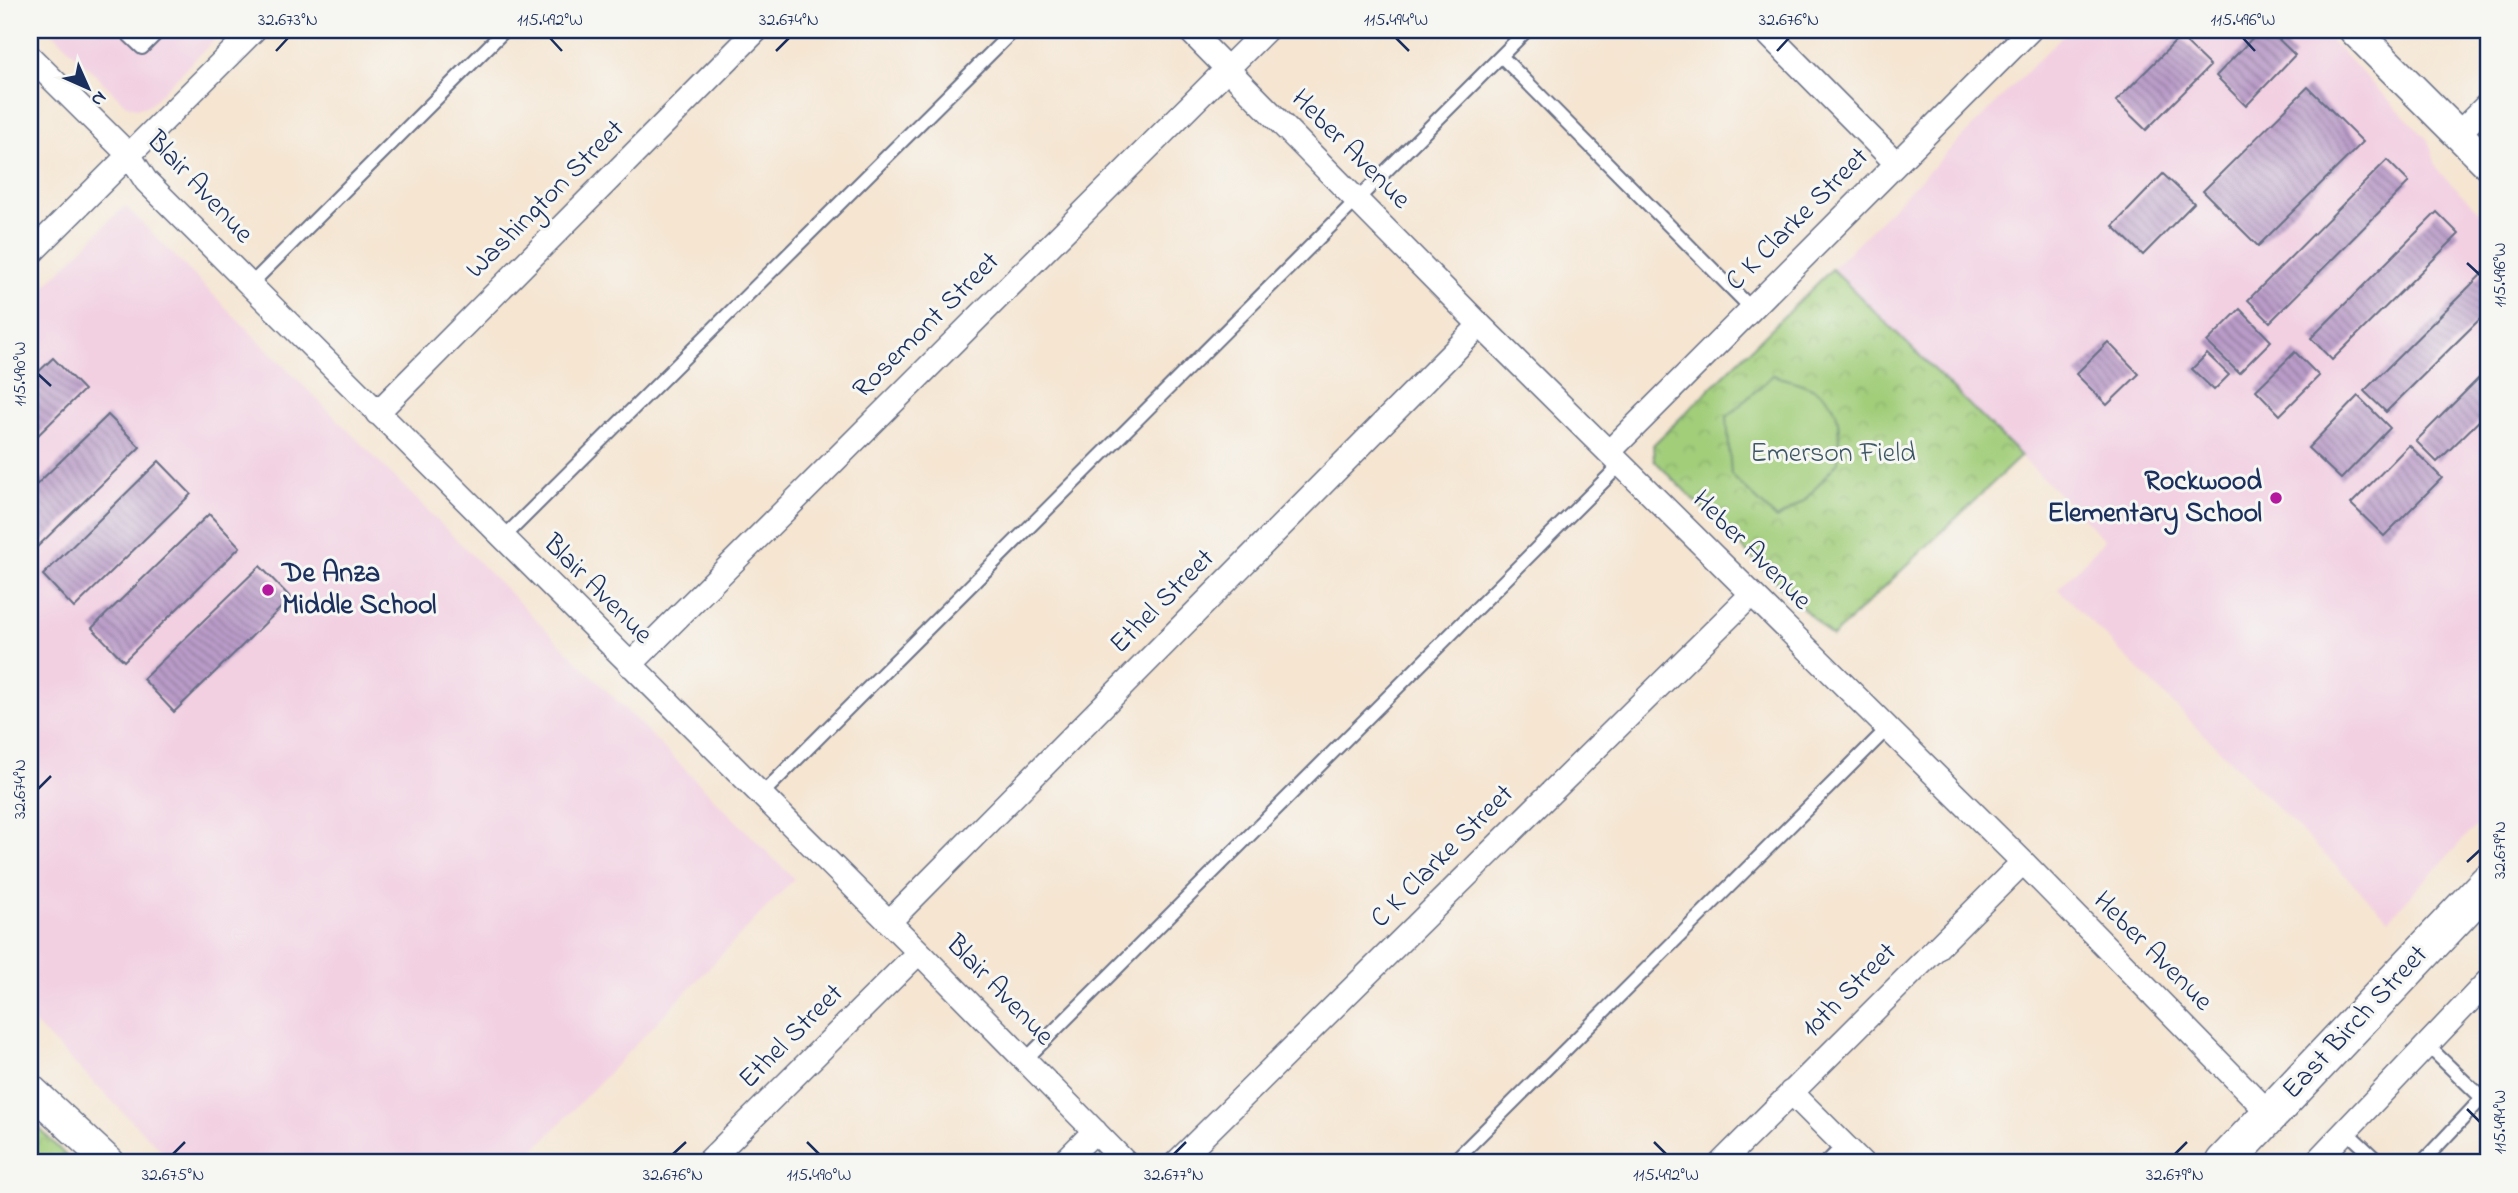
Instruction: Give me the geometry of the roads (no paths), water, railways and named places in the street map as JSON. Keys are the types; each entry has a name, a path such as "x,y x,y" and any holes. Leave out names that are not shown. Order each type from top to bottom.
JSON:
{"main road":[{"name":"East Birch Street","path":"2224,1163 2488,883"}],"street":[{"path":"30,254 254,30"},
{"name":"Washington Street","path":"377,413 757,30"},
{"name":"Heber Avenue","path":"1188,30 1480,325 2023,862 2270,1114"},
{"name":"Rosemont Street","path":"630,665 1266,30"},
{"path":"1764,30 1896,163"},
{"name":"C K Clarke Street","path":"1615,458 1752,309 2031,30"},
{"path":"2354,30 2488,164"},
{"name":"Blair Avenue","path":"30,57 129,155 146,181 919,952 1126,1163"},
{"path":"2458,134 2488,104"},
{"name":"Ethel Street","path":"889,922 1480,325"},
{"name":"C K Clarke Street","path":"1177,1163 1752,594"},
{"name":"10th Street","path":"1731,1160 1791,1092 2023,862"},
{"name":"Ethel Street","path":"707,1163 919,952"},
{"path":"2315,1163 2488,981"},
{"path":"31,1092 110,1163"},
{"path":"1791,1092 1862,1163"},
{"path":"1063,1163 1095,1131"}],"lane":[{"path":"123,30 142,48 160,30"},
{"path":"250,285 505,30"},
{"path":"503,538 1014,30"},
{"path":"761,795 1527,30"},
{"path":"1501,56 1752,309"},
{"path":"1025,1060 1615,458"},
{"path":"1452,1163 1888,728"},
{"path":"2426,1163 2426,1158 2486,1098 2427,1045"},
{"path":"2346,1130 2380,1163"},
{"path":"1826,1163 1843,1145"}],"place":[{"name":"Rockwood Elementary School","path":"2276,498"},
{"name":"De Anza Middle School","path":"268,590"}],"park label":[{"name":"Emerson Field","path":"1833,454"}]}
